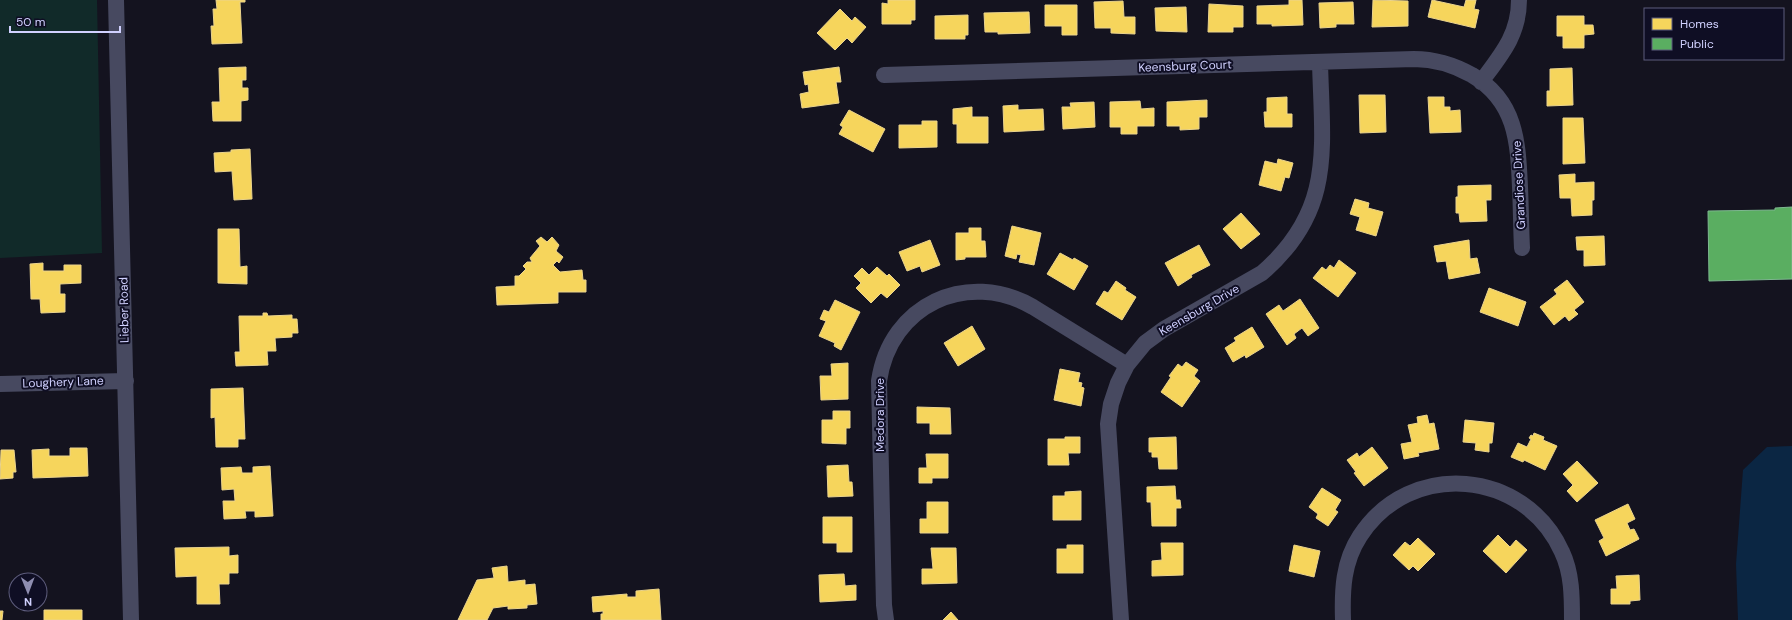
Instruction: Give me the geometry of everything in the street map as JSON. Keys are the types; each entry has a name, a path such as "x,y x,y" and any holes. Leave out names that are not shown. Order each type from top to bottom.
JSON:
{"street":[{"name":"Lieber Road","path":"116,0 131,620"},
{"path":"1481,82 1509,43 1518,16 1520,0"},
{"name":"Keensburg Court","path":"884,75 1423,59 1450,64 1463,70 1481,82"},
{"name":"Keensburg Drive","path":"1121,620 1108,424 1114,394 1127,366 1145,343 1154,335 1262,273 1278,259 1299,232 1314,202 1321,175 1322,147 1320,62"},
{"name":"Grandiose Drive","path":"1481,82 1491,90 1504,107 1515,131 1519,151 1522,248"},
{"name":"Medora Drive","path":"886,620 884,605 878,388 881,368 886,354 891,342 903,325 935,301 954,294 988,291 1021,300 1033,306 1127,366"},
{"name":"Loughery Lane","path":"0,384 126,380"},
{"path":"1343,620 1343,589 1348,561 1360,536 1373,519 1394,501 1418,489 1445,483 1466,483 1486,486 1512,497 1529,508 1548,528 1562,551 1568,571 1571,592 1572,620"}],"green space":[{"path":"0,0 97,0 102,253 0,258"}],"water":[{"path":"1792,446 1792,620 1738,620 1736,564 1743,470 1767,447"}],"building: Homes":[{"path":"216,0 245,0 245,2 240,2 242,43 212,44 211,26 214,26 213,9 217,9"},
{"path":"888,0 915,0 915,20 911,20 911,24 882,24 882,3 888,4"},
{"path":"1289,0 1302,0 1303,25 1272,26 1272,24 1257,24 1257,6 1289,5"},
{"path":"1373,0 1408,1 1408,26 1372,27"},
{"path":"1432,0 1464,7 1466,0 1476,0 1474,9 1479,10 1475,28 1428,17"},
{"path":"1123,1 1124,17 1135,17 1135,34 1111,33 1111,28 1095,28 1094,2"},
{"path":"1353,2 1354,24 1336,24 1336,27 1320,28 1319,3"},
{"path":"1209,4 1243,6 1243,27 1233,27 1233,32 1208,32"},
{"path":"1045,5 1077,5 1077,35 1062,35 1062,26 1045,26"},
{"path":"1186,7 1187,32 1156,31 1155,8"},
{"path":"840,9 852,21 855,17 866,27 852,43 847,38 835,50 817,33"},
{"path":"1029,12 1030,33 998,34 998,32 985,32 984,13"},
{"path":"968,15 968,35 965,35 965,39 935,39 935,16"},
{"path":"1557,16 1584,16 1584,25 1593,25 1594,34 1584,35 1584,48 1563,48 1563,36 1557,36"},
{"path":"246,67 246,80 242,80 242,88 248,88 248,100 241,101 241,121 213,121 212,102 220,102 219,68"},
{"path":"839,67 841,82 836,82 839,103 802,108 800,94 809,92 808,84 805,85 803,72"},
{"path":"1572,68 1573,105 1547,106 1547,91 1550,91 1550,69"},
{"path":"1359,95 1385,95 1386,132 1360,133"},
{"path":"1287,97 1287,114 1292,114 1292,127 1265,127 1264,112 1267,112 1267,98"},
{"path":"1428,97 1444,97 1444,107 1450,107 1450,111 1460,110 1461,132 1430,133"},
{"path":"1207,100 1207,117 1199,117 1199,129 1180,130 1180,126 1167,126 1167,102"},
{"path":"1140,101 1141,109 1154,108 1154,126 1137,126 1137,134 1121,134 1121,127 1110,127 1110,102"},
{"path":"1094,102 1095,127 1063,129 1062,107 1071,107 1070,103"},
{"path":"1018,105 1018,110 1043,109 1044,130 1004,132 1003,106"},
{"path":"972,107 972,117 988,117 988,143 957,143 957,124 953,124 953,109"},
{"path":"849,110 885,129 873,152 839,134 843,127 840,125"},
{"path":"1563,118 1583,118 1585,163 1563,164"},
{"path":"922,121 937,121 937,147 899,148 899,125 922,125"},
{"path":"250,149 252,199 234,200 232,171 215,172 214,153"},
{"path":"1278,159 1293,163 1289,178 1285,177 1281,191 1259,185 1265,161 1277,164"},
{"path":"1575,174 1575,183 1594,182 1592,215 1572,216 1571,198 1560,198 1559,175"},
{"path":"1491,185 1491,200 1486,200 1487,221 1460,222 1459,213 1456,213 1458,186"},
{"path":"1355,199 1369,203 1368,208 1383,212 1376,236 1356,230 1360,217 1350,214"},
{"path":"1241,213 1260,234 1241,249 1223,229"},
{"path":"1012,226 1041,233 1034,265 1019,262 1021,255 1017,254 1016,259 1005,256"},
{"path":"969,228 981,228 981,241 985,241 986,257 965,257 965,259 956,260 956,233 969,233"},
{"path":"218,229 239,229 240,267 247,266 247,284 218,283"},
{"path":"1604,236 1605,265 1584,266 1584,250 1577,250 1576,237"},
{"path":"541,237 547,242 552,237 559,245 556,251 563,257 559,263 557,261 553,265 560,272 582,270 583,280 586,280 586,292 558,292 558,303 497,305 496,287 515,286 515,276 519,276 526,269 523,266 527,262 532,262 530,258 540,246 536,241"},
{"path":"930,240 940,265 922,272 920,266 907,271 899,252"},
{"path":"1469,240 1470,259 1477,258 1480,273 1449,279 1446,261 1437,262 1434,246"},
{"path":"1199,245 1210,265 1191,275 1192,277 1178,286 1165,263"},
{"path":"1060,253 1073,260 1074,258 1088,266 1074,290 1047,274"},
{"path":"1339,260 1356,273 1338,297 1313,278 1322,267 1326,270 1330,265 1334,268"},
{"path":"43,263 43,271 64,271 64,265 81,265 81,283 60,284 60,294 65,294 65,312 41,313 40,299 31,299 30,264"},
{"path":"877,267 887,276 889,274 900,285 887,298 881,293 871,303 856,288 861,283 854,276 862,268 869,275"},
{"path":"1567,280 1584,302 1574,310 1578,314 1569,321 1565,316 1554,325 1540,307 1557,294 1554,290"},
{"path":"1116,281 1126,288 1125,290 1136,297 1122,320 1096,304 1104,291 1108,293"},
{"path":"1489,288 1526,302 1518,326 1480,312"},
{"path":"1300,299 1319,328 1308,336 1302,328 1294,334 1296,338 1287,345 1266,314 1279,305 1283,311"},
{"path":"835,300 860,312 841,350 834,346 835,343 819,336 826,321 820,319 824,310 829,312"},
{"path":"263,313 267,313 268,316 292,315 292,319 297,319 298,333 292,333 292,337 275,338 276,351 267,351 268,365 236,366 235,352 240,352 239,316 263,316"},
{"path":"972,326 985,349 958,366 944,343"},
{"path":"1252,327 1264,347 1246,358 1245,355 1233,362 1225,348 1236,341 1234,338"},
{"path":"1186,362 1198,370 1194,376 1200,381 1182,407 1161,392 1171,377 1169,376 1178,364 1182,367"},
{"path":"848,363 848,399 821,400 820,376 832,376 831,364"},
{"path":"1060,369 1080,373 1078,382 1082,383 1081,387 1084,388 1081,406 1054,400"},
{"path":"243,388 245,439 238,439 238,447 216,447 215,417 211,418 211,389"},
{"path":"917,407 950,408 951,434 930,434 930,423 917,423"},
{"path":"833,411 850,411 850,428 846,428 846,444 822,443 822,420 833,420"},
{"path":"1427,415 1429,424 1434,423 1439,449 1418,453 1419,456 1404,459 1401,444 1412,442 1408,425 1418,423 1417,417"},
{"path":"1465,420 1494,423 1492,443 1489,443 1489,452 1475,450 1476,443 1463,442"},
{"path":"1534,433 1544,437 1543,440 1557,446 1545,470 1524,460 1523,462 1511,457 1518,443 1527,447 1531,439 1529,438 1531,435 1533,436"},
{"path":"1065,437 1080,437 1080,453 1068,453 1069,465 1048,465 1048,439 1065,439"},
{"path":"1176,437 1177,469 1159,469 1158,457 1152,457 1152,452 1149,452 1149,438"},
{"path":"1372,447 1388,468 1364,486 1354,473 1356,472 1347,460 1357,453 1359,457"},
{"path":"70,448 87,448 88,476 33,478 32,450 49,449 49,456 70,456"},
{"path":"1,450 14,450 16,472 13,472 13,478 0,479"},
{"path":"926,454 948,454 948,478 932,478 932,483 919,483 919,468 927,468"},
{"path":"1577,461 1598,483 1577,502 1567,491 1573,485 1563,474"},
{"path":"848,465 849,482 852,482 853,496 828,497 827,466"},
{"path":"270,466 273,516 255,517 255,511 245,511 246,518 224,519 223,501 235,501 234,489 222,490 221,468 241,467 242,473 253,473 253,467"},
{"path":"1175,486 1176,500 1180,500 1181,508 1176,508 1176,526 1152,526 1151,502 1147,502 1147,487"},
{"path":"1322,488 1341,500 1335,510 1338,512 1328,526 1316,518 1318,514 1309,507"},
{"path":"1081,491 1081,520 1053,520 1053,496 1065,496 1065,492"},
{"path":"927,502 948,502 948,533 920,533 920,519 927,519"},
{"path":"1628,504 1635,519 1627,523 1630,530 1634,529 1639,539 1606,556 1599,541 1604,538 1595,520"},
{"path":"823,517 852,517 852,552 837,552 837,543 823,543"},
{"path":"1498,535 1510,547 1516,540 1527,550 1506,573 1483,551"},
{"path":"1418,538 1435,554 1418,571 1413,566 1409,570 1393,555 1405,542 1410,546"},
{"path":"1161,543 1183,543 1183,575 1152,576 1152,561 1162,560"},
{"path":"1067,545 1083,545 1083,573 1057,573 1057,549 1067,549"},
{"path":"1294,545 1320,551 1314,577 1289,571"},
{"path":"229,547 229,556 238,555 238,573 229,573 229,584 219,584 220,604 197,604 197,576 176,577 175,548"},
{"path":"931,548 956,548 957,583 922,584 922,569 933,569"},
{"path":"507,566 508,582 525,580 525,585 535,584 537,604 527,605 527,608 508,609 508,606 493,608 487,620 458,620 477,580 494,578 492,568"},
{"path":"844,574 845,586 856,585 856,600 820,602 819,575"},
{"path":"1639,575 1640,600 1630,601 1630,604 1611,604 1611,589 1617,589 1616,576"},
{"path":"659,589 661,620 601,620 601,614 603,614 603,611 593,612 592,597 627,594 627,597 636,597 636,591"},
{"path":"48,610 82,610 82,620 44,620 44,612 48,612"},
{"path":"0,611 3,611 2,620 0,620"},
{"path":"951,612 958,620 943,620"}],"building: Public":[{"path":"1792,207 1792,279 1709,281 1708,211 1775,210 1775,208"}]}
